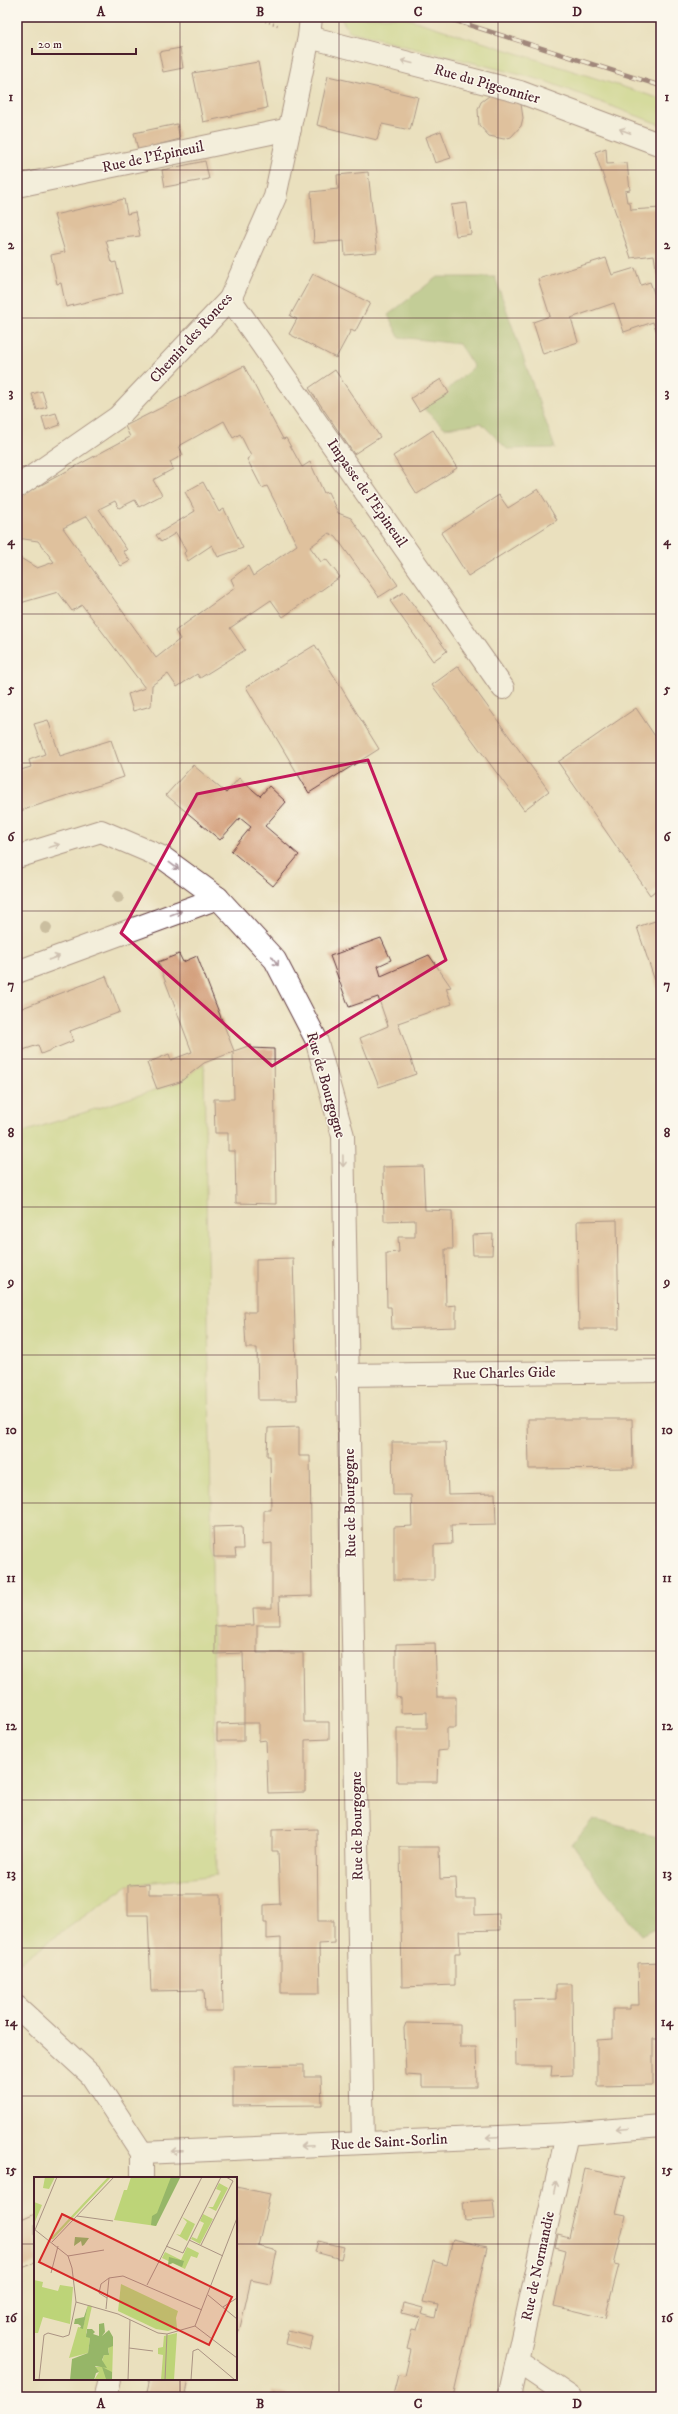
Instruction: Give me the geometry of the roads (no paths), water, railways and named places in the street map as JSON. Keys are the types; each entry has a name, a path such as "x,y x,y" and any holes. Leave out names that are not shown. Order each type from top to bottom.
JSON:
{"street":[{"name":"Chemin des Ronces","path":"17,487 118,417 230,299 275,197 310,27"},
{"name":"Rue du Pigeonnier","path":"310,27 520,92 661,145"},
{"name":"Rue de l'Épineuil","path":"17,186 290,129"},
{"name":"Impasse de l'Epineuil","path":"230,299 503,688"},
{"name":"Rue de Bourgogne","path":"17,857 101,831 162,857 218,898 275,960 316,1039 343,1136 363,2143"},
{"path":"17,972 218,898"},
{"name":"Rue Charles Gide","path":"347,1375 661,1371"},
{"path":"17,2007 91,2075 142,2153 142,2177"},
{"name":"Rue de Saint-Sorlin","path":"142,2153 567,2134 661,2126"},
{"name":"Rue de Normandie","path":"509,2397 518,2362 567,2134"},
{"path":"518,2362 570,2397"},
{"path":"105,2397 109,2380"}],"railway":[{"path":"444,17 661,86"}]}
